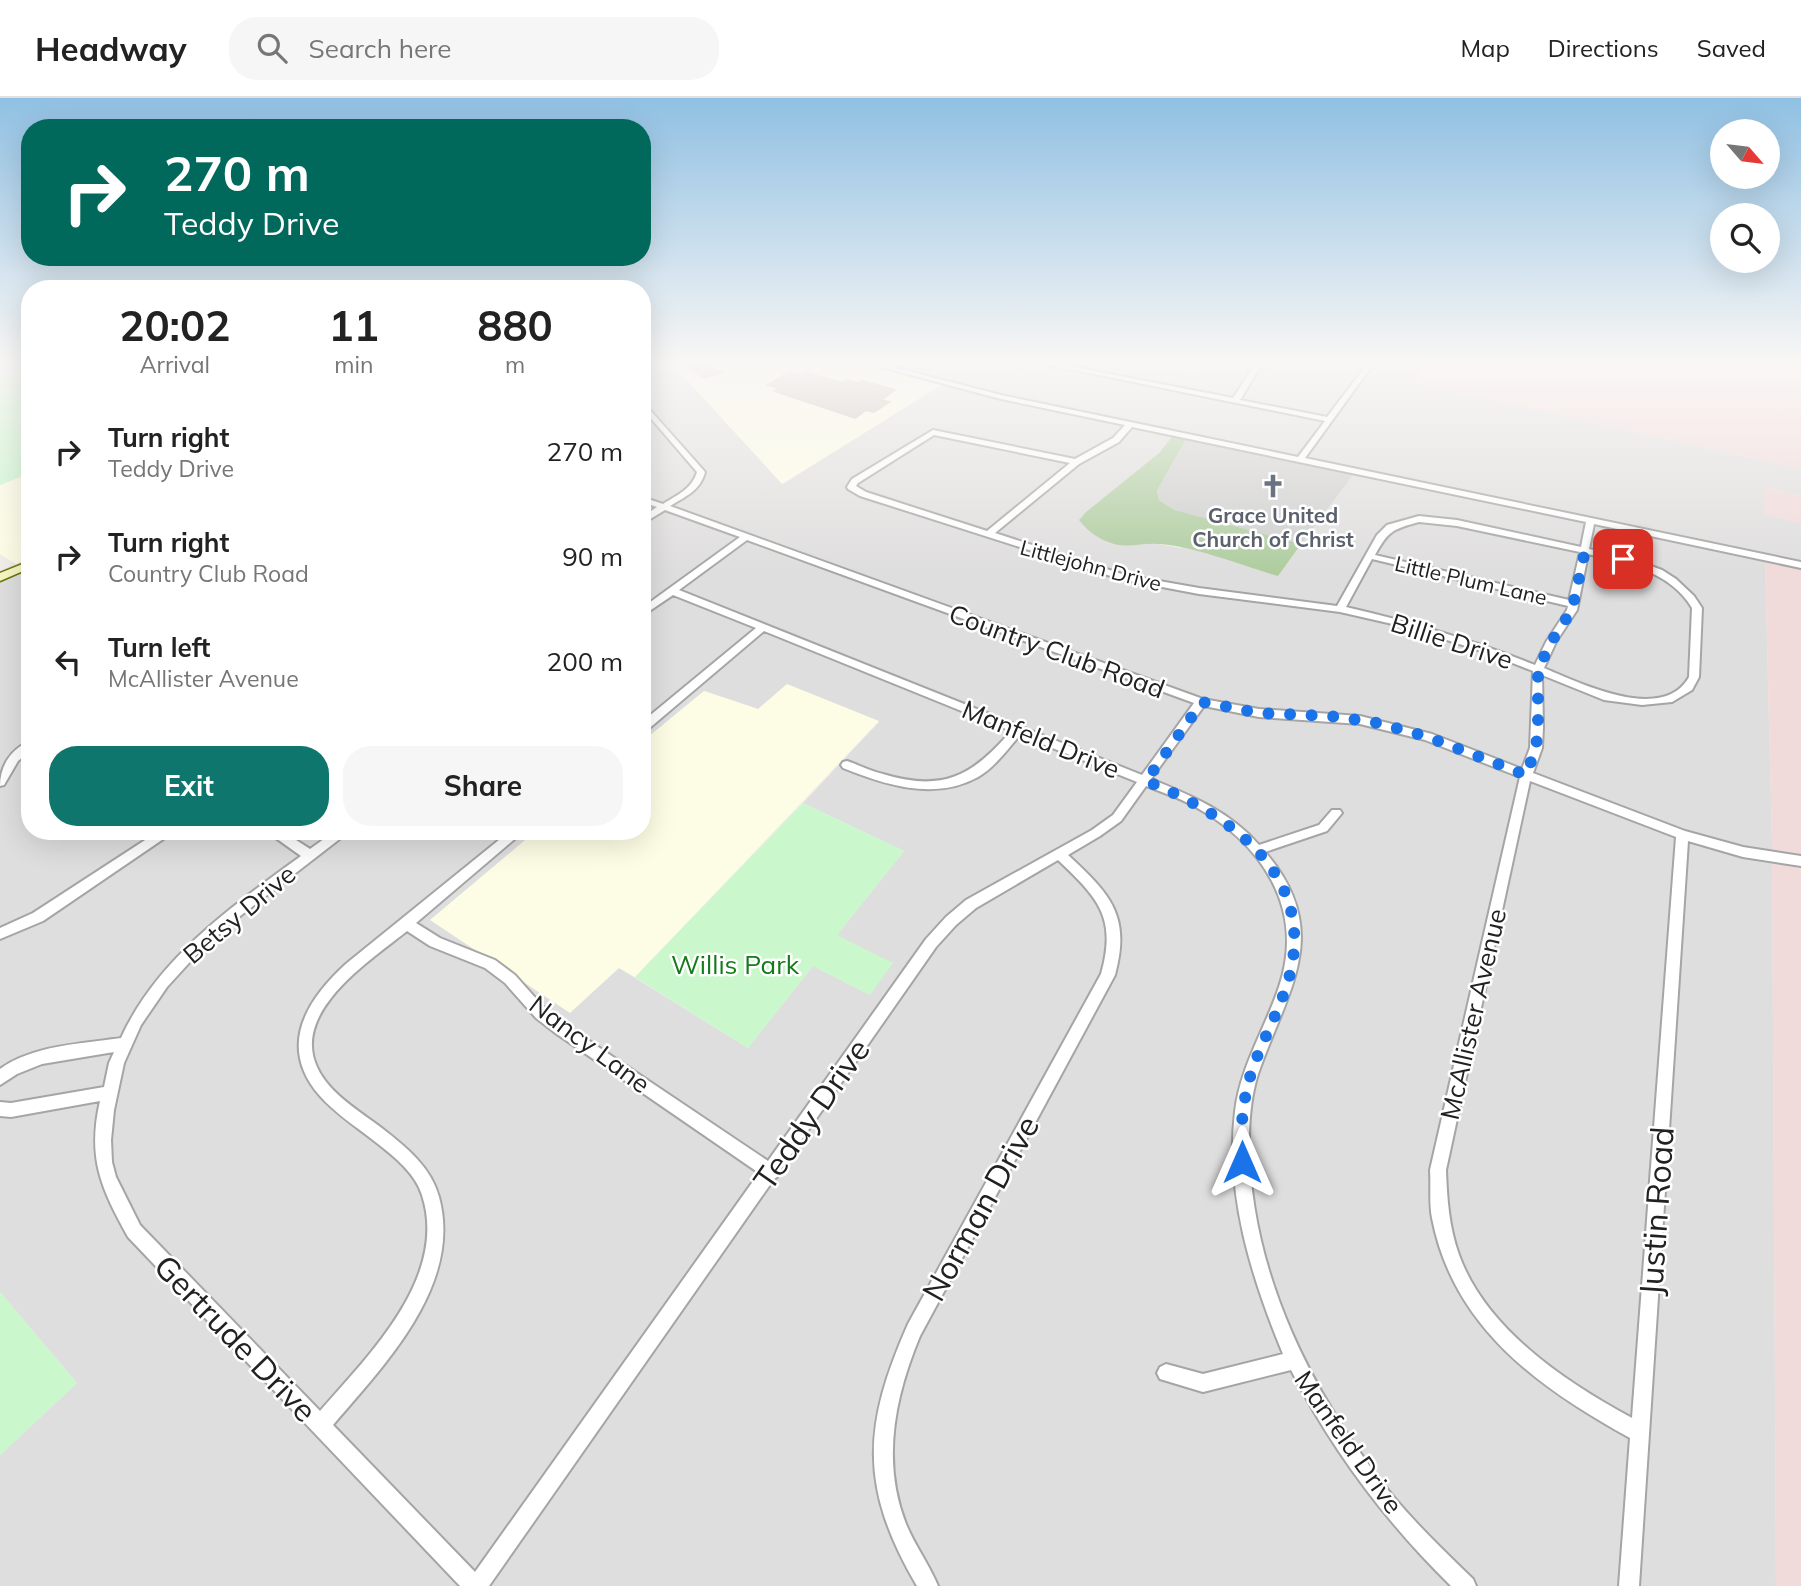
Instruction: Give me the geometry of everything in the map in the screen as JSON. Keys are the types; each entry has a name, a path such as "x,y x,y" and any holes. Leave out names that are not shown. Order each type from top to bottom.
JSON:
{"main road":[{"path":"0,577 21,568"}],"street":[{"path":"651,515 694,488 701,472 667,432"},
{"name":"Littlejohn Drive","path":"932,432 863,476 851,487 858,492 987,535 1123,577 1199,591 1340,609"},
{"name":"Littlejohn Drive","path":"935,432 1076,463"},
{"path":"987,535 1076,463 1116,440 1123,432"},
{"path":"1172,432 1801,565"},
{"path":"1300,459 1319,432"},
{"name":"Country Club Road","path":"651,502 1202,702 1259,713 1330,716 1378,723 1428,737 1682,835 1743,852 1801,861"},
{"path":"1340,609 1380,537 1390,527 1419,520 1457,523 1585,551"},
{"name":"McAllister Avenue","path":"1591,520 1574,604 1538,670 1536,748 1526,775 1438,1170 1439,1216 1461,1279 1500,1335 1560,1388 1640,1433"},
{"path":"651,607 746,537"},
{"name":"Billie Drive","path":"1340,609 1445,635 1587,691 1631,702 1668,700 1682,693 1694,677 1698,614 1695,603 1673,581 1636,563 1585,551"},
{"name":"Little Plum Lane","path":"1369,556 1574,604"},
{"name":"Manfeld Drive","path":"673,591 1146,781 1210,810 1258,850 1278,882 1293,917 1295,950 1288,980 1250,1078 1240,1139 1243,1184 1261,1279 1293,1361 1340,1438 1379,1492 1421,1543 1466,1586"},
{"path":"651,721 764,627"},
{"name":"Teddy Drive","path":"476,1586 924,954 951,921 971,904 1117,818 1202,702"},
{"path":"848,765 884,780 912,786 956,781 989,763 1018,730"},
{"path":"0,782 14,758 21,752"},
{"path":"1258,850 1323,828 1336,813"},
{"name":"Justin Road","path":"1629,1586 1682,835"},
{"path":"0,934 38,917 155,840"},
{"path":"286,840 311,856"},
{"name":"Betsy Drive","path":"125,1044 145,1009 177,965 226,918 332,840"},
{"path":"320,1426 406,1320 428,1270 433,1249 432,1204 428,1188 419,1172 405,1156 317,1083 307,1065 304,1050 311,1018 320,1002 347,973 507,840"},
{"name":"Norman Drive","path":"928,1586 908,1552 886,1488 881,1448 884,1413 892,1381 914,1329 1108,975 1114,957 1115,929 1107,906 1093,887 1058,853"},
{"name":"Nancy Lane","path":"407,924 435,942 489,964 510,979 541,1014 559,1028 771,1172"},
{"path":"0,1078 18,1065 34,1059 125,1044"},
{"name":"Gertrude Drive","path":"125,1044 108,1093 103,1130 104,1167 116,1200 134,1231 476,1586"},
{"path":"0,1109 11,1110 108,1093"},
{"path":"1166,1373 1203,1383 1293,1361"}],"shaded area":[{"path":"651,432 735,432 783,484 865,432 1638,432 1801,469 1801,496 1766,487 1764,514 1801,523 1801,565 1765,558 1772,845 1776,1586 0,1586 0,1455 77,1383 0,1292 0,571 21,562 21,840 525,840 431,920 619,968 748,1048 813,966 870,995 837,935 904,851 803,803 879,722 758,709 704,691 651,735","holes":["1174,434 1181,548 1157,544 1086,512 1159,453"]},
{"path":"735,432 865,432 782,484"},
{"path":"1638,432 1801,432 1801,469"},
{"path":"1187,437 1355,472 1301,544 1175,510 1159,500 1157,491"},
{"path":"21,477 21,562 16,564 0,554 0,485"},
{"path":"1766,487 1801,496 1801,523 1763,514"},
{"path":"1765,557 1801,565 1801,1586 1776,1586 1772,845"},
{"path":"787,684 879,721 635,977 619,968 570,1013 430,920 525,840 651,840 651,735 704,691 758,709"}],"green space":[{"path":"0,432 21,432 21,477 0,485"},
{"path":"1174,434 1187,437 1157,491 1159,500 1175,510 1301,544 1278,576 1170,545 1114,544 1095,535 1079,520 1159,453"},
{"name":"Willis Park","path":"803,803 904,851 837,935 893,963 870,995 813,966 748,1048 635,977"},
{"path":"0,1292 77,1383 0,1455"}],"place":[{"name":"Grace United Church of Christ","path":"1273,486"}],"route":[{"path":"1242,1162 1240,1139 1250,1078 1288,980 1295,950 1293,917 1266,860 1244,836 1210,810 1146,781 1202,702 1259,713 1330,716 1378,723 1428,737 1526,775 1536,748 1538,670 1551,642 1572,610 1585,551 1623,559"}]}
